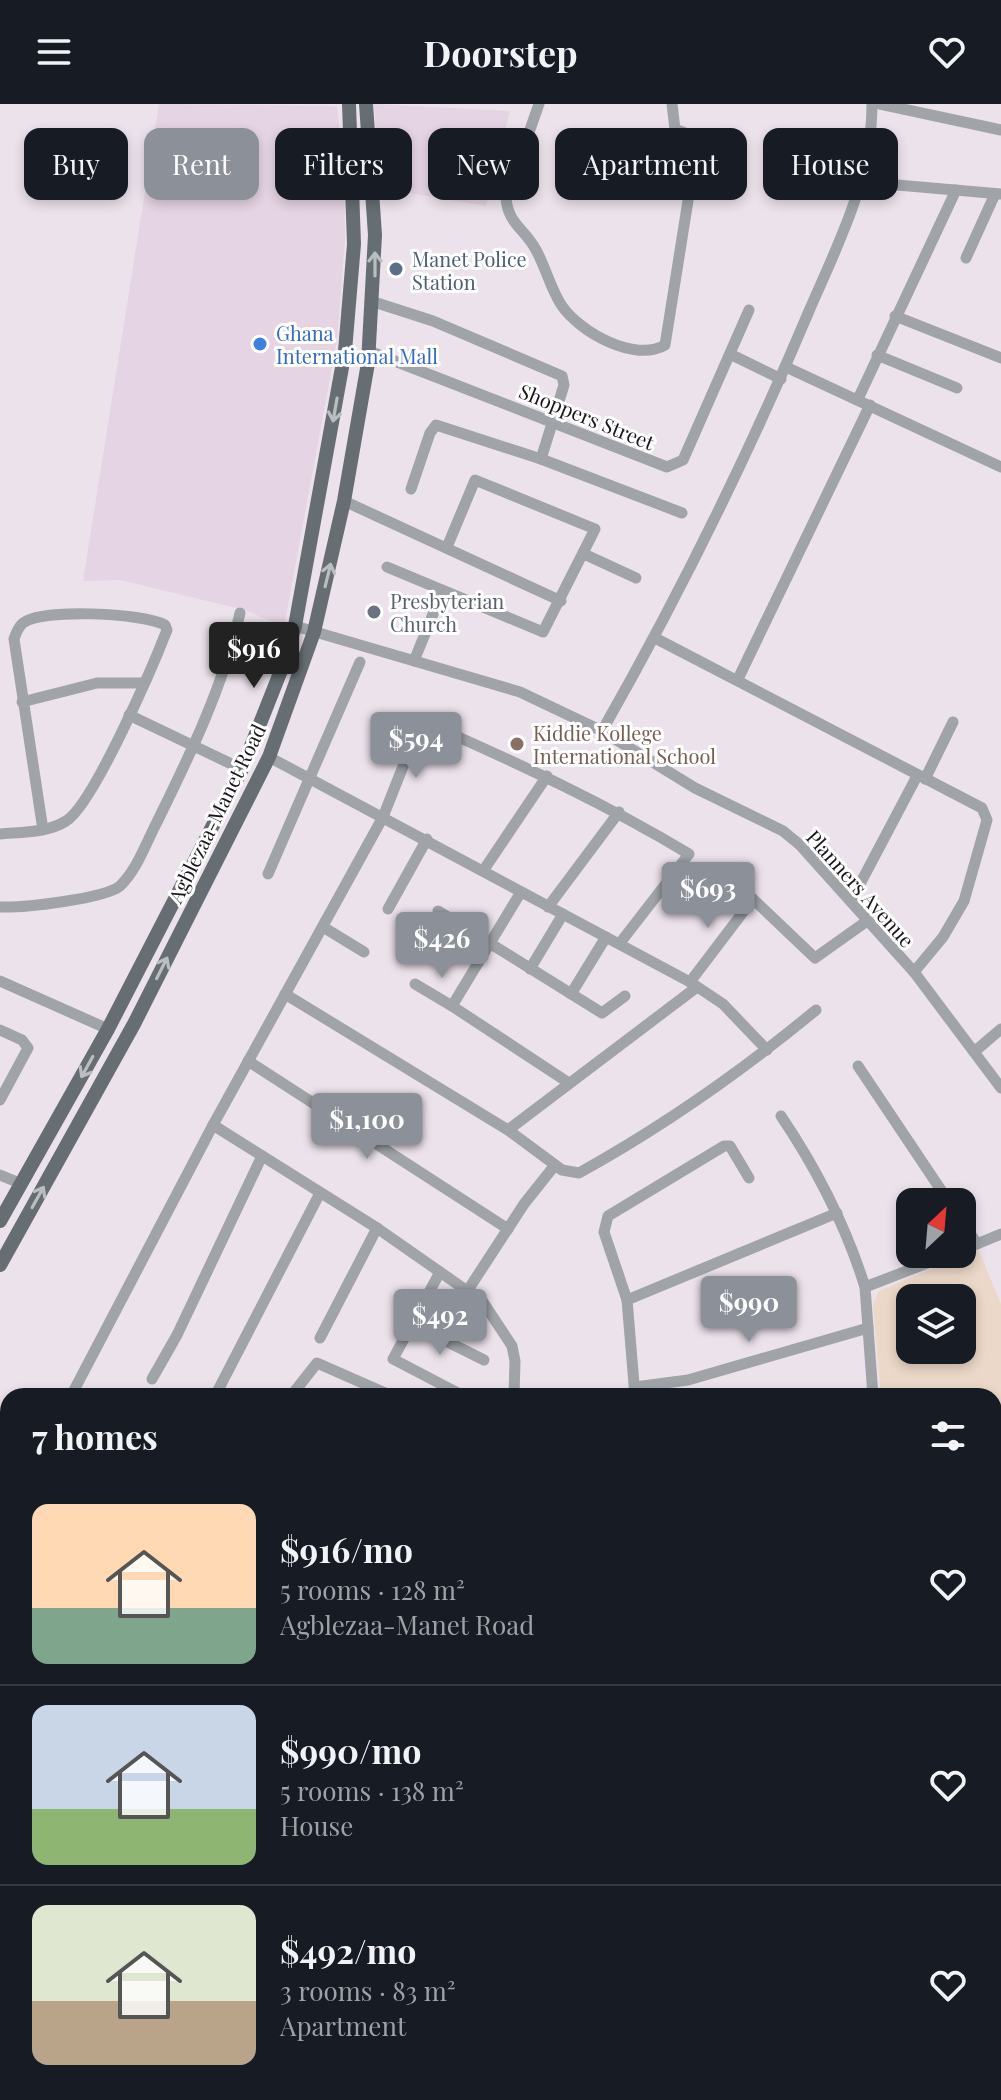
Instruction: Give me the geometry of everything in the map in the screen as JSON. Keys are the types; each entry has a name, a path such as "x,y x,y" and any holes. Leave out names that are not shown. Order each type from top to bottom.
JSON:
{"main road":[{"path":"349,107 366,107"},
{"name":"Agblezaa-Manet Road","path":"0,1221 108,1029 242,769 272,696 295,626 342,367 351,292 354,184 349,107"},
{"name":"Agblezaa-Manet Road","path":"0,1265 134,1024 269,757 314,632 344,501 374,302 375,235 366,107"}],"street":[{"path":"539,104 506,198 507,211 512,223 530,240 561,305 573,320 588,330 637,351 665,345 689,210 698,138 675,129 672,104"},
{"path":"872,104 872,128"},
{"path":"880,104 1001,130"},
{"path":"898,185 998,194 966,258"},
{"path":"858,399 956,190"},
{"path":"602,731 655,638 733,486 855,200"},
{"path":"374,302 433,321 562,376 564,385 541,459"},
{"name":"Shoppers Street","path":"369,351 667,467 683,460 732,355 749,310"},
{"path":"895,316 1001,358"},
{"path":"732,355 858,399 1001,467"},
{"path":"877,355 957,388"},
{"path":"738,679 870,405"},
{"path":"411,489 430,433 436,425 541,459 682,513"},
{"path":"387,567 543,632 595,529 475,480 447,547"},
{"path":"344,501 561,601"},
{"path":"584,554 636,578"},
{"path":"414,661 442,592"},
{"path":"0,907 94,895 119,886 136,863 194,747 230,655 240,613"},
{"path":"0,834 43,830 70,819 82,806 129,715 167,630 165,625 126,615 37,618 25,621 14,639 43,830"},
{"name":"Planners Avenue","path":"295,626 520,692 602,731 695,788 783,831 914,972 1001,1088"},
{"path":"655,638 982,808 987,820 964,901 943,937 914,972"},
{"path":"268,874 360,662"},
{"path":"22,702 97,683 142,683"},
{"path":"129,715 242,769"},
{"path":"851,901 953,722"},
{"path":"75,1388 213,1125 383,817 415,732 424,723 547,776 619,812 689,854 620,943"},
{"path":"269,757 312,777 694,985 723,1004 767,1050"},
{"path":"483,871 547,776"},
{"path":"548,907 619,812"},
{"path":"388,909 427,839"},
{"path":"452,1006 521,892"},
{"path":"508,1130 694,985 753,899 815,958 867,921"},
{"path":"438,911 604,1013 625,996"},
{"path":"530,969 563,914"},
{"path":"323,927 364,952"},
{"path":"571,994 606,937"},
{"path":"0,981 108,1029"},
{"path":"415,984 569,1083"},
{"path":"285,994 508,1130 555,1165 579,1173 675,1116 767,1050 816,1010"},
{"path":"974,1052 1001,1029"},
{"path":"0,1030 22,1040 28,1048 0,1100"},
{"path":"248,1061 508,1229"},
{"path":"858,1066 940,1188"},
{"path":"781,1116 837,1213 865,1287 872,1388"},
{"path":"213,1125 377,1228 468,1290 498,1320 512,1346 514,1388"},
{"path":"635,1388 627,1300 604,1232 608,1216 724,1146 730,1146 749,1178"},
{"path":"152,1379 262,1156"},
{"path":"468,1290 555,1165"},
{"path":"0,1175 22,1184"},
{"path":"219,1388 320,1193"},
{"path":"627,1300 837,1213"},
{"path":"320,1338 377,1228"},
{"path":"977,1244 998,1239"},
{"path":"865,1287 915,1268"},
{"path":"440,1272 394,1361 448,1388"},
{"path":"412,1324 484,1360"},
{"path":"649,1388 688,1380 868,1328"},
{"path":"297,1388 317,1363 374,1388"}],"shaded area":[{"path":"159,104 337,106 339,128 275,128 275,200 344,200 345,240 337,340 284,627 245,610 120,580 83,581 144,198 259,200 259,128 155,128"},
{"path":"374,104 510,111 506,128 428,128 428,196 412,193 412,128 376,128"},
{"path":"451,200 488,200 486,206"},
{"path":"978,1249 1001,1304 1001,1388 880,1388 873,1306 879,1291 933,1268 976,1268"}],"place":[{"name":"Manet Police Station","path":"396,269"},
{"name":"Ghana International Mall","path":"260,344"},
{"name":"Presbyterian Church","path":"374,612"},
{"name":"Kiddie Kollege International School","path":"517,744"}]}
